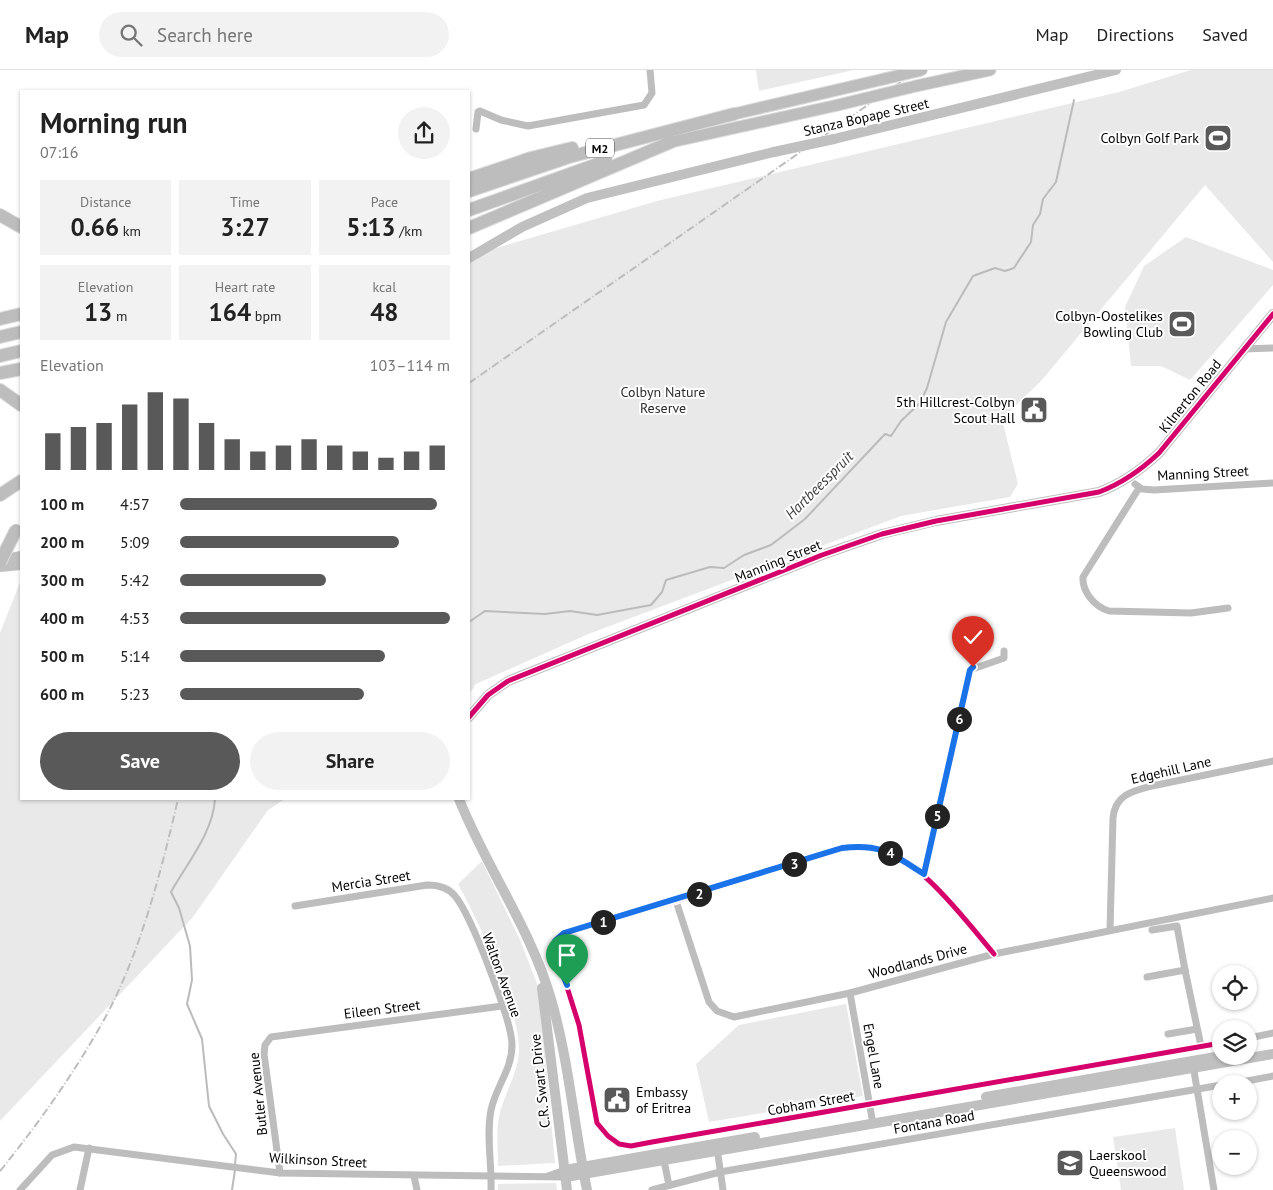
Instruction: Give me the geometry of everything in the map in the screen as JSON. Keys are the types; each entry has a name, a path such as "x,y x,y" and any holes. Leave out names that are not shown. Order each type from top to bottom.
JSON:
{"highway":[{"path":"470,179 531,158 573,147 734,114"},
{"name":"M2","path":"470,191 569,157 734,114"},
{"path":"470,228 671,142"},
{"name":"M2","path":"470,210 569,172 671,142"},
{"path":"0,215 20,226"},
{"path":"0,319 20,314"},
{"path":"0,338 20,332"},
{"path":"0,356 20,351"},
{"path":"0,373 20,369"},
{"path":"0,390 20,404"},
{"path":"0,495 20,482"},
{"path":"0,561 19,527"}],"main road":[{"name":"M2","path":"734,114 922,70"},
{"name":"M2","path":"671,142 990,70"},
{"name":"Stanza Bopape Street","path":"470,257 543,217 587,198 774,152 972,107 1116,70"},
{"name":"Stanza Bopape Street","path":"470,266 505,243 542,223 622,188"},
{"name":"Kilnerton Road","path":"1118,484 1140,471 1159,453 1273,314"},
{"name":"Manning Street","path":"470,716 488,695 508,681 865,540 936,521 1086,494 1118,484"},
{"path":"0,561 20,556"},
{"path":"0,568 20,565"},
{"name":"C.R. Swart Drive","path":"459,800 539,969 551,999 587,1190"},
{"name":"C.R. Swart Drive","path":"539,969 567,1190"},
{"path":"1257,1050 1273,1047"},
{"path":"584,1171 1193,1064 1273,1054"},
{"path":"1193,1064 1212,1059"},
{"path":"565,1173 664,1161 716,1148"}],"street":[{"path":"476,129 478,112 480,111 501,120 528,126 644,105 652,93 650,70"},
{"path":"1244,349 1273,348"},
{"name":"Manning Street","path":"1228,608 1191,613 1109,611 1100,607 1085,591 1082,578 1137,486 1160,489 1273,483"},
{"path":"924,874 970,670 1004,658 1004,651"},
{"name":"Edgehill Lane","path":"1110,930 1113,818 1114,810 1121,797 1133,790 1166,782 1273,761"},
{"path":"676,901 842,848 879,848 924,874 994,954"},
{"name":"Mercia Street","path":"295,906 427,885 435,885 450,891"},
{"name":"Walton Avenue","path":"450,891 462,906 481,948 502,1006 512,1043 512,1055 508,1070 493,1104 490,1117 491,1190"},
{"name":"Woodlands Drive","path":"676,901 706,996 713,1008 721,1013 741,1017 850,993 994,954 1273,898"},
{"name":"Cobham Street","path":"676,901 564,933 555,941 556,957 567,985 578,1025 596,1119 606,1134 620,1144 631,1146 1212,1044"},
{"path":"1152,930 1177,926 1201,1046"},
{"path":"1147,977 1185,970"},
{"name":"Engel Lane","path":"850,993 872,1121"},
{"name":"Eileen Street","path":"267,1042 279,1035 502,1006"},
{"path":"1168,1034 1197,1029"},
{"path":"1257,1036 1273,1033"},
{"name":"Butler Avenue","path":"267,1042 264,1054 280,1173"},
{"path":"1193,1064 1214,1190"},
{"path":"1257,1079 1273,1076"},
{"name":"Fontana Road","path":"652,1190 720,1172 1212,1087"},
{"name":"Wilkinson Street","path":"20,1190 55,1153 70,1147 280,1173 548,1176 557,1178 565,1173"},
{"path":"80,1190 89,1148"},
{"path":"716,1148 723,1190"},
{"path":"664,1161 669,1186"},
{"path":"414,1176 417,1190"}],"green space":[{"path":"756,70 854,70 759,91"},
{"name":"Colbyn Nature Reserve","path":"1191,70 1273,70 1273,262 1205,185 1041,381 1002,419 1018,484 1010,497 901,516 586,635 476,684 470,693 470,256 657,201 1119,92"},
{"name":"Colbyn-Oostelikes Bowling Club","path":"1186,237 1273,270 1273,285 1190,380 1161,366 1131,366 1125,307 1144,266"},
{"path":"20,583 20,800 283,800 268,810 193,917 0,1121 0,633"},
{"path":"482,861 521,942 539,989 555,1163 498,1166 498,1121 515,1072 519,1051 518,1034 506,990 477,920 458,884"},
{"path":"846,1004 863,1096 709,1122 696,1064 739,1025"},
{"path":"1175,1128 1184,1190 1121,1190 1113,1137"},
{"path":"556,1183 557,1190 498,1190 498,1184"}],"waterway":[{"name":"Hartbeesspruit","path":"470,621 485,611 545,614 570,611 597,615 651,605 662,592 666,580 710,567 724,568 744,555 771,545 805,519 885,434 891,436 901,421 920,403 927,388 946,322 973,276 995,268 1005,271 1014,268 1031,242 1033,225 1040,214 1043,199 1056,182 1074,100"},
{"name":"Hartbeesspruit","path":"215,800 210,824 171,892 179,908 190,946 192,980 187,1004 202,1039 209,1106 223,1134 236,1154 235,1165"},
{"path":"232,1190 235,1170"}],"railway":[{"path":"470,382 918,70"},
{"path":"0,1171 69,1077 105,1018 118,992 149,911 178,800"}],"cycle path":[{"path":"470,716 488,695 508,681 822,555 882,534 936,521 1099,492 1124,480 1159,453 1273,314"},
{"path":"994,954 954,906 921,873 904,860 886,850 869,846 842,849 676,901 564,933 557,938 554,946 579,1025 597,1123 608,1136 619,1144 631,1146 1212,1045"}],"place":[{"name":"Colbyn Golf Park","path":"1218,138"},
{"name":"Colbyn-Oostelikes Bowling Club","path":"1182,324"},
{"name":"5th Hillcrest-Colbyn Scout Hall","path":"1034,410"},
{"name":"Embassy of Eritrea","path":"617,1100"},
{"name":"Laerskool Queenswood","path":"1070,1163"}],"route":[{"path":"567,985 554,949 555,941 564,933 676,901 842,848 869,846 879,848 924,874 970,670 973,667"}]}
